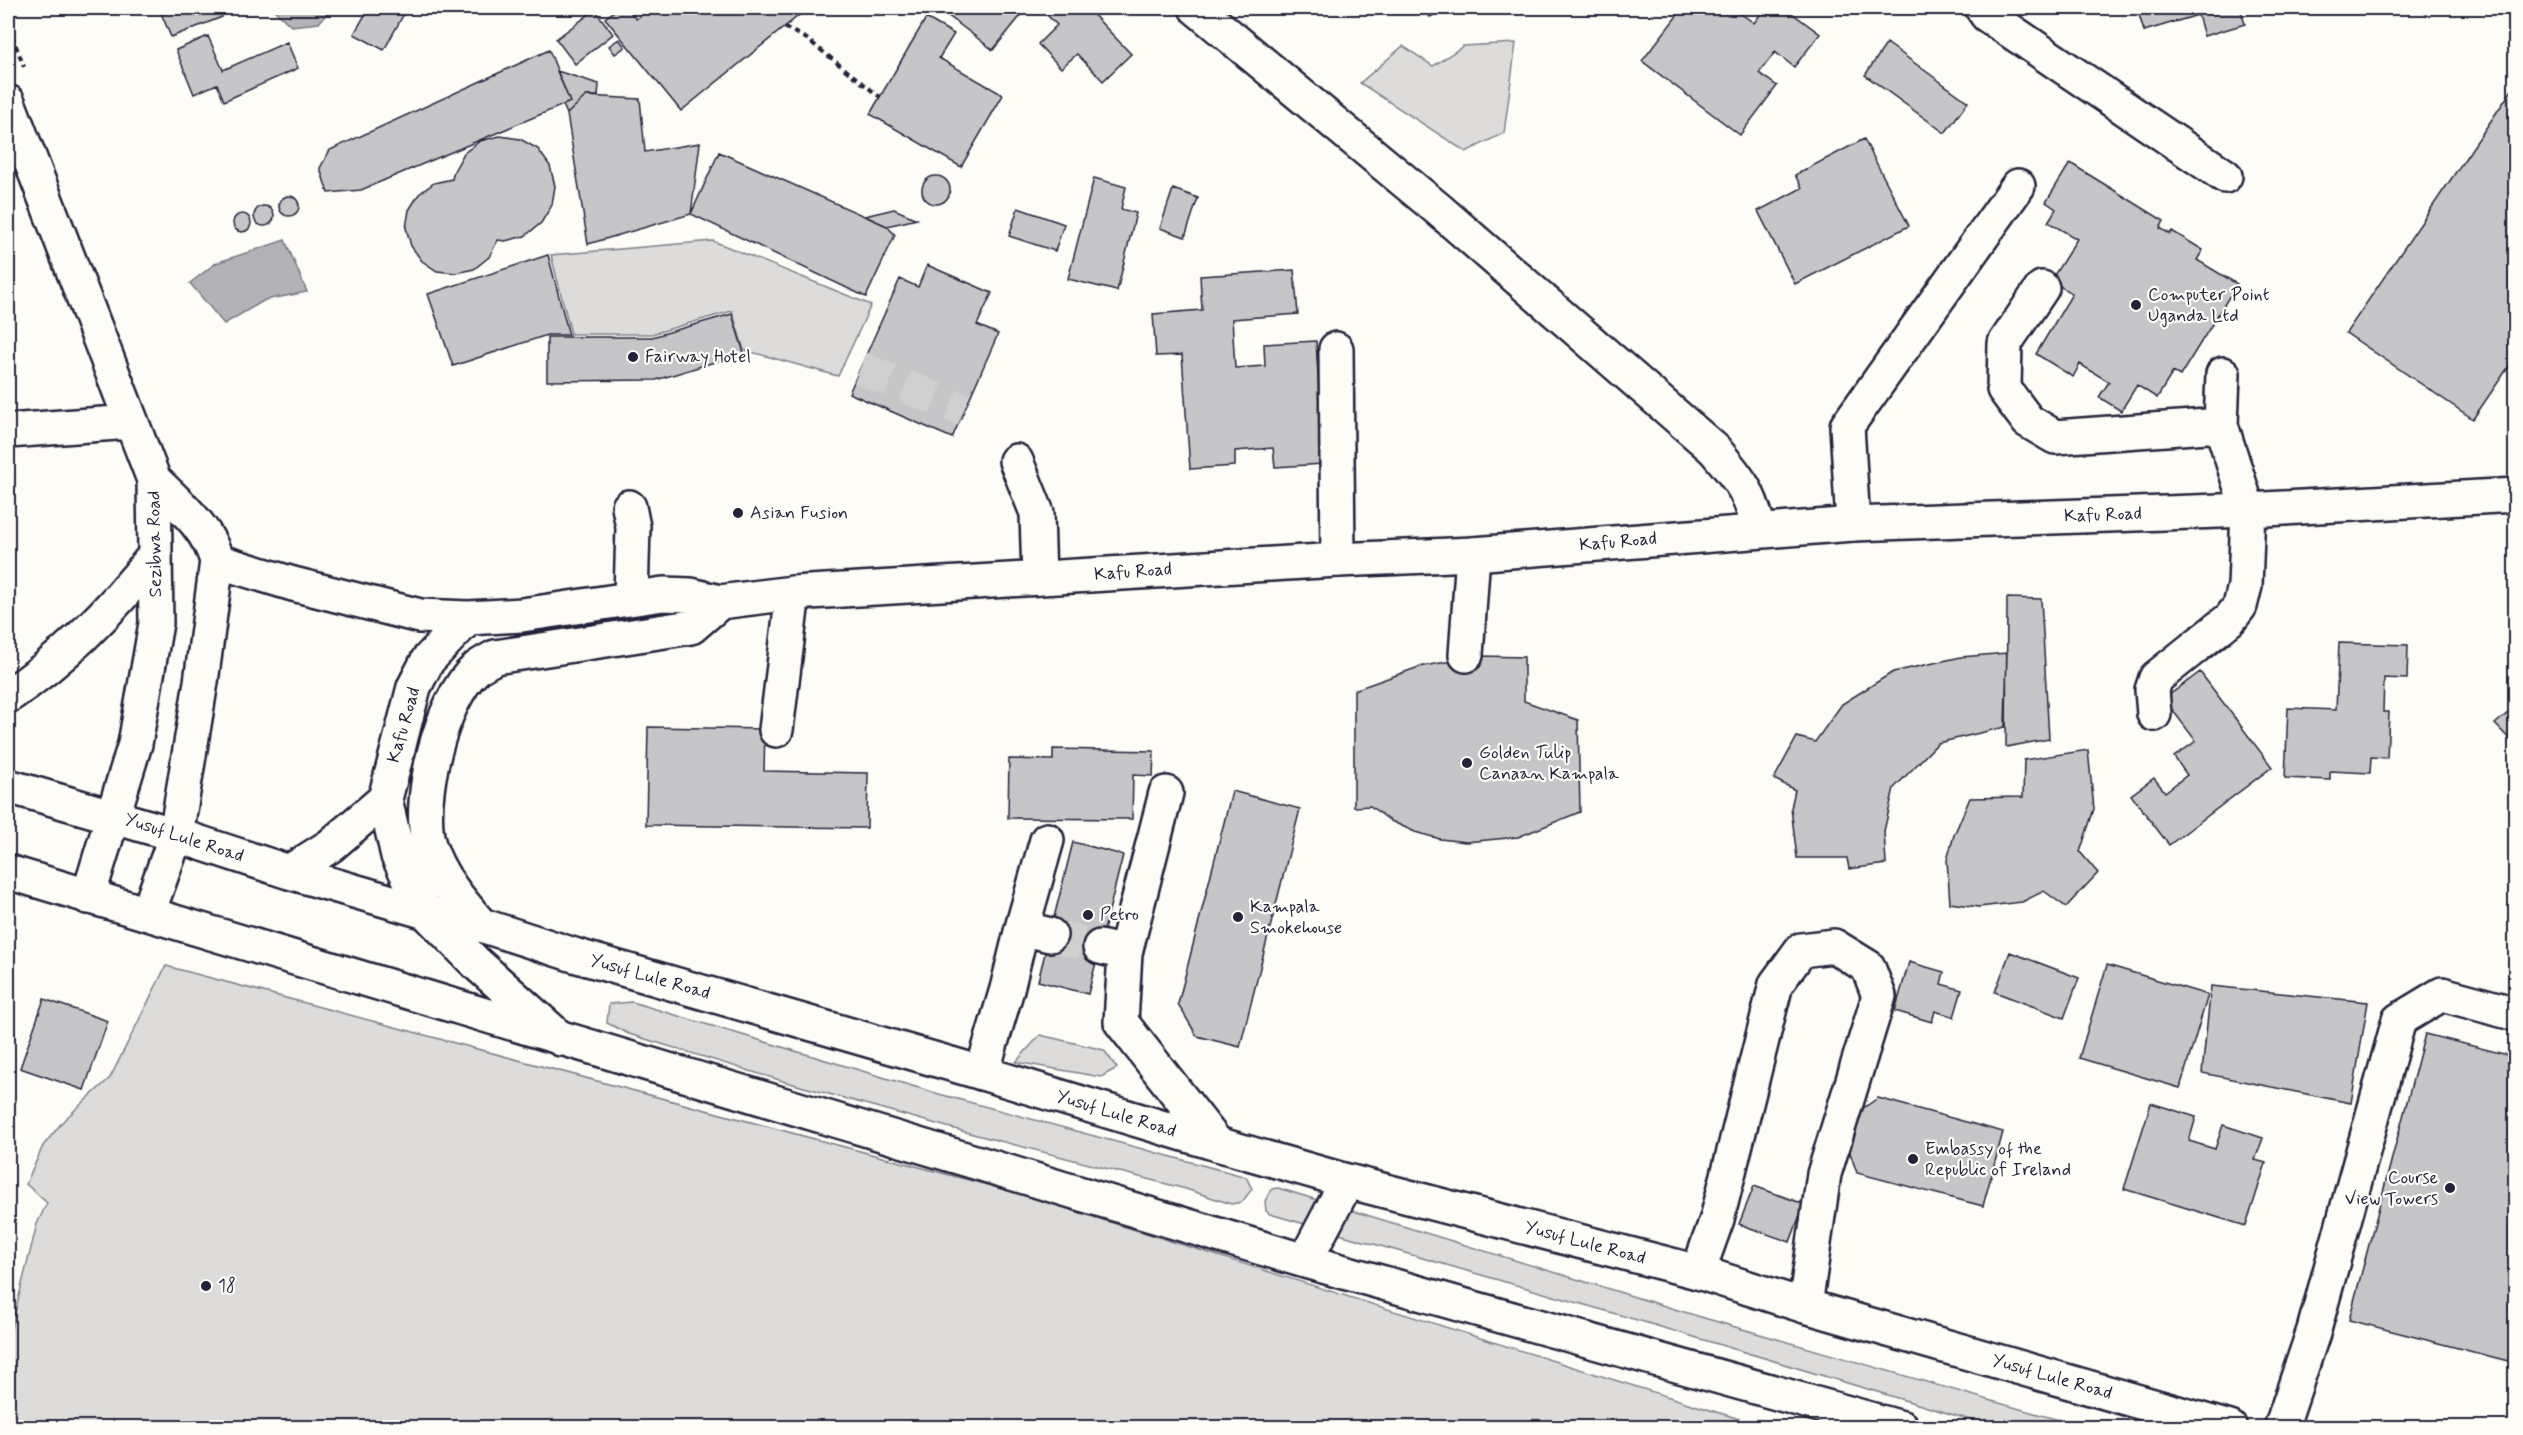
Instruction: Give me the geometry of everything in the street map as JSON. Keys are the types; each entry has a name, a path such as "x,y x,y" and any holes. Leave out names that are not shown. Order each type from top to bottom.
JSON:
{"main road":[{"path":"1196,8 1438,209 1714,449 1740,480 1749,495 1760,530"},
{"path":"1982,8 1987,15 2225,176"},
{"name":"Sezibwa Road","path":"8,105 154,480 156,623 135,744 88,897"},
{"path":"1853,524 1847,426 2018,186"},
{"path":"2042,288 2006,343 2004,389 2028,421 2055,437 2221,425"},
{"path":"1336,349 1338,560"},
{"path":"2154,714 2152,690 2156,678 2230,619 2240,606 2245,586 2248,510 2221,425 2223,375"},
{"path":"8,431 130,422"},
{"path":"1016,461 1037,513 1039,578"},
{"path":"148,912 176,835 201,682 217,561 212,545 202,528 154,480"},
{"name":"Kafu Road","path":"561,1039 475,962 426,912 398,856 385,799 414,687 428,660 468,618 522,615 663,594 692,595 720,602 793,593 1473,554 1853,524 2248,510 2516,495"},
{"path":"629,507 633,527 631,597"},
{"path":"1466,655 1473,554"},
{"path":"8,696 35,678 88,631 125,593 155,555"},
{"path":"217,561 293,584 420,616 468,618"},
{"path":"776,730 793,593"},
{"name":"Kafu Road","path":"481,925 441,873 429,844 425,814 435,753 445,717 459,689 476,668 495,657 692,627 720,602"},
{"name":"Yusuf Lule Road","path":"8,786 114,816 289,872 426,912 481,925 565,952 1217,1144 1347,1181 1698,1272 1805,1306 2230,1428"},
{"path":"1166,793 1113,950 1121,1022 1217,1144"},
{"path":"289,872 330,846 385,799"},
{"path":"982,1073 1036,931 1047,840"},
{"path":"8,872 88,897 148,912 561,1039 1305,1261 1902,1428"},
{"path":"1698,1272 1716,1219 1776,984 1801,950 1834,946 1868,967 1879,996 1824,1174 1805,1306"},
{"path":"2281,1428 2314,1330 2399,1020 2442,994 2516,1014"},
{"path":"1305,1261 1347,1181"}],"path":[{"path":"784,27 807,39 880,97"}],"shaded area":[{"path":"272,8 331,8 319,23 291,26"},
{"path":"1516,43 1504,133 1466,152 1360,83 1403,46 1433,66 1463,46"},
{"path":"285,240 307,292 265,300 224,324 190,283 216,263"},
{"path":"713,241 871,305 838,376 744,350 732,311 652,334 571,334 551,255"},
{"path":"166,966 1017,1193 1765,1427 8,1427 8,1340 37,1224 47,1203 26,1184 43,1146 64,1120 110,1078"},
{"path":"632,1002 939,1094 1246,1177 1252,1189 1242,1202 1231,1204 1186,1189 969,1133 786,1082 629,1034 607,1023 609,1004"},
{"path":"1040,1035 1104,1050 1117,1068 1101,1077 1016,1062"},
{"path":"1278,1188 1704,1318 2083,1427 1994,1427 1644,1322 1270,1214 1266,1211 1265,1201 1272,1189"}],"building":[{"path":"159,8 218,8 222,17 171,37"},
{"path":"369,8 407,8 384,50 354,34"},
{"path":"618,8 627,8 636,19 650,8 808,8 681,111 605,18"},
{"path":"938,8 1027,8 993,50"},
{"path":"1040,8 1087,8 1131,54 1103,81 1077,54 1061,68 1038,44 1057,25"},
{"path":"1424,8 1448,8 1430,17"},
{"path":"1683,8 1733,8 1754,23 1765,8 1785,8 1820,34 1794,67 1775,52 1759,73 1777,86 1740,135 1642,61"},
{"path":"2137,8 2240,8 2245,24 2204,36 2198,15 2144,31"},
{"path":"595,10 613,34 575,64 556,39"},
{"path":"926,18 954,34 939,58 1003,95 961,167 870,114"},
{"path":"208,36 223,70 287,42 298,68 224,101 217,84 194,94 176,50"},
{"path":"619,39 625,47 615,54 609,46"},
{"path":"1887,43 1968,102 1945,133 1865,75"},
{"path":"549,50 570,102 361,190 328,193 320,168 330,150"},
{"path":"557,71 599,84 598,96 586,96 567,114 563,105 570,102"},
{"path":"2516,84 2516,356 2473,419 2346,333"},
{"path":"586,96 640,99 645,152 700,143 691,214 588,244 567,114"},
{"path":"500,136 520,139 538,149 550,166 555,186 552,205 541,223 525,236 505,241 498,240 489,257 474,269 456,273 437,271 422,261 411,246 406,228 409,210 419,194 434,183 452,179 464,153 480,141"},
{"path":"1864,139 1909,226 1795,284 1758,211 1802,188 1795,175"},
{"path":"719,152 887,226 895,235 866,297 691,214"},
{"path":"2070,163 2164,221 2160,228 2170,234 2172,231 2203,250 2197,260 2237,284 2180,376 2173,372 2157,398 2137,385 2121,411 2099,397 2109,382 2080,364 2073,377 2036,354 2072,294 2051,280 2077,239 2048,222 2056,209 2046,202"},
{"path":"936,176 946,180 950,190 946,200 936,204 926,200 922,190 926,180"},
{"path":"1094,178 1126,187 1121,209 1136,213 1117,291 1068,279"},
{"path":"1173,189 1198,198 1185,237 1160,228"},
{"path":"289,196 296,199 299,206 296,213 289,216 282,213 279,206 282,199"},
{"path":"264,206 271,209 274,216 271,223 264,226 257,223 254,216 257,209"},
{"path":"1018,208 1064,224 1055,251 1009,236"},
{"path":"894,209 917,219 887,226 865,216"},
{"path":"242,214 248,217 251,223 248,229 242,232 236,229 233,223 236,217"},
{"path":"548,255 569,335 547,335 453,366 428,294"},
{"path":"927,265 992,293 977,325 998,334 952,438 849,393 900,279 918,287"},
{"path":"1294,270 1298,314 1232,319 1235,368 1265,366 1264,344 1316,341 1323,464 1275,467 1273,448 1235,451 1235,466 1190,469 1182,355 1156,356 1153,314 1202,310 1200,276"},
{"path":"732,314 744,353 656,380 547,381 547,337 652,337"},
{"path":"2007,598 2041,599 2049,739 2006,747"},
{"path":"2339,643 2408,645 2407,679 2384,678 2383,712 2389,712 2387,758 2371,757 2370,773 2330,771 2330,780 2285,778 2288,708 2336,710"},
{"path":"2007,653 2005,727 1938,743 1894,788 1884,831 1886,864 1849,869 1847,858 1797,858 1791,808 1795,790 1774,779 1797,737 1815,742 1842,704 1893,672 1961,657"},
{"name":"Golden Tulip Canaan Kampala","path":"1479,656 1524,657 1524,701 1578,720 1580,812 1518,837 1466,842 1440,839 1415,832 1391,821 1370,806 1354,807 1354,690 1419,667"},
{"path":"2200,672 2272,767 2169,845 2131,795 2154,778 2165,792 2187,775 2174,757 2196,741 2164,699"},
{"path":"2516,706 2516,746 2495,724"},
{"path":"648,727 765,729 764,771 868,773 867,828 646,825"},
{"path":"1053,749 1154,751 1153,776 1133,775 1132,819 1008,818 1009,759 1053,760"},
{"path":"2088,750 2094,809 2080,852 2098,873 2066,907 2044,891 2022,902 1979,907 1950,903 1947,860 1954,835 1970,798 2023,797 2024,760"},
{"path":"1232,791 1300,809 1240,1047 1197,1036 1178,1004"},
{"path":"1073,842 1123,855 1088,994 1038,981"},
{"path":"2010,952 2079,978 2064,1018 1995,992"},
{"path":"1909,962 1944,972 1941,984 1962,990 1954,1017 1935,1011 1932,1022 1895,1011"},
{"path":"2107,965 2208,995 2180,1088 2079,1058"},
{"path":"2211,986 2368,1002 2351,1103 2202,1073"},
{"path":"44,999 108,1021 84,1090 20,1068"},
{"name":"Course View Towers","path":"2425,1034 2516,1057 2516,1363 2349,1320"},
{"path":"1878,1098 2003,1132 1983,1206 1857,1173 1840,1124"},
{"path":"2151,1103 2196,1117 2189,1141 2215,1149 2223,1125 2263,1138 2255,1160 2266,1163 2246,1226 2124,1189"},
{"path":"1754,1186 1804,1204 1790,1242 1739,1224"}],"tunnel":[{"path":"860,368 964,410"},
{"path":"1050,935 1100,947"}],"place":[{"name":"Computer Point Uganda Ltd","path":"2136,305"},
{"name":"Fairway Hotel","path":"633,357"},
{"name":"Asian Fusion","path":"738,513"},
{"name":"Golden Tulip Canaan Kampala","path":"1467,763"},
{"name":"Petro","path":"1088,915"},
{"name":"Kampala Smokehouse","path":"1238,917"},
{"name":"Embassy of the Republic of Ireland","path":"1913,1159"},
{"name":"Course View Towers","path":"2450,1188"},
{"name":"18","path":"206,1286"}]}
